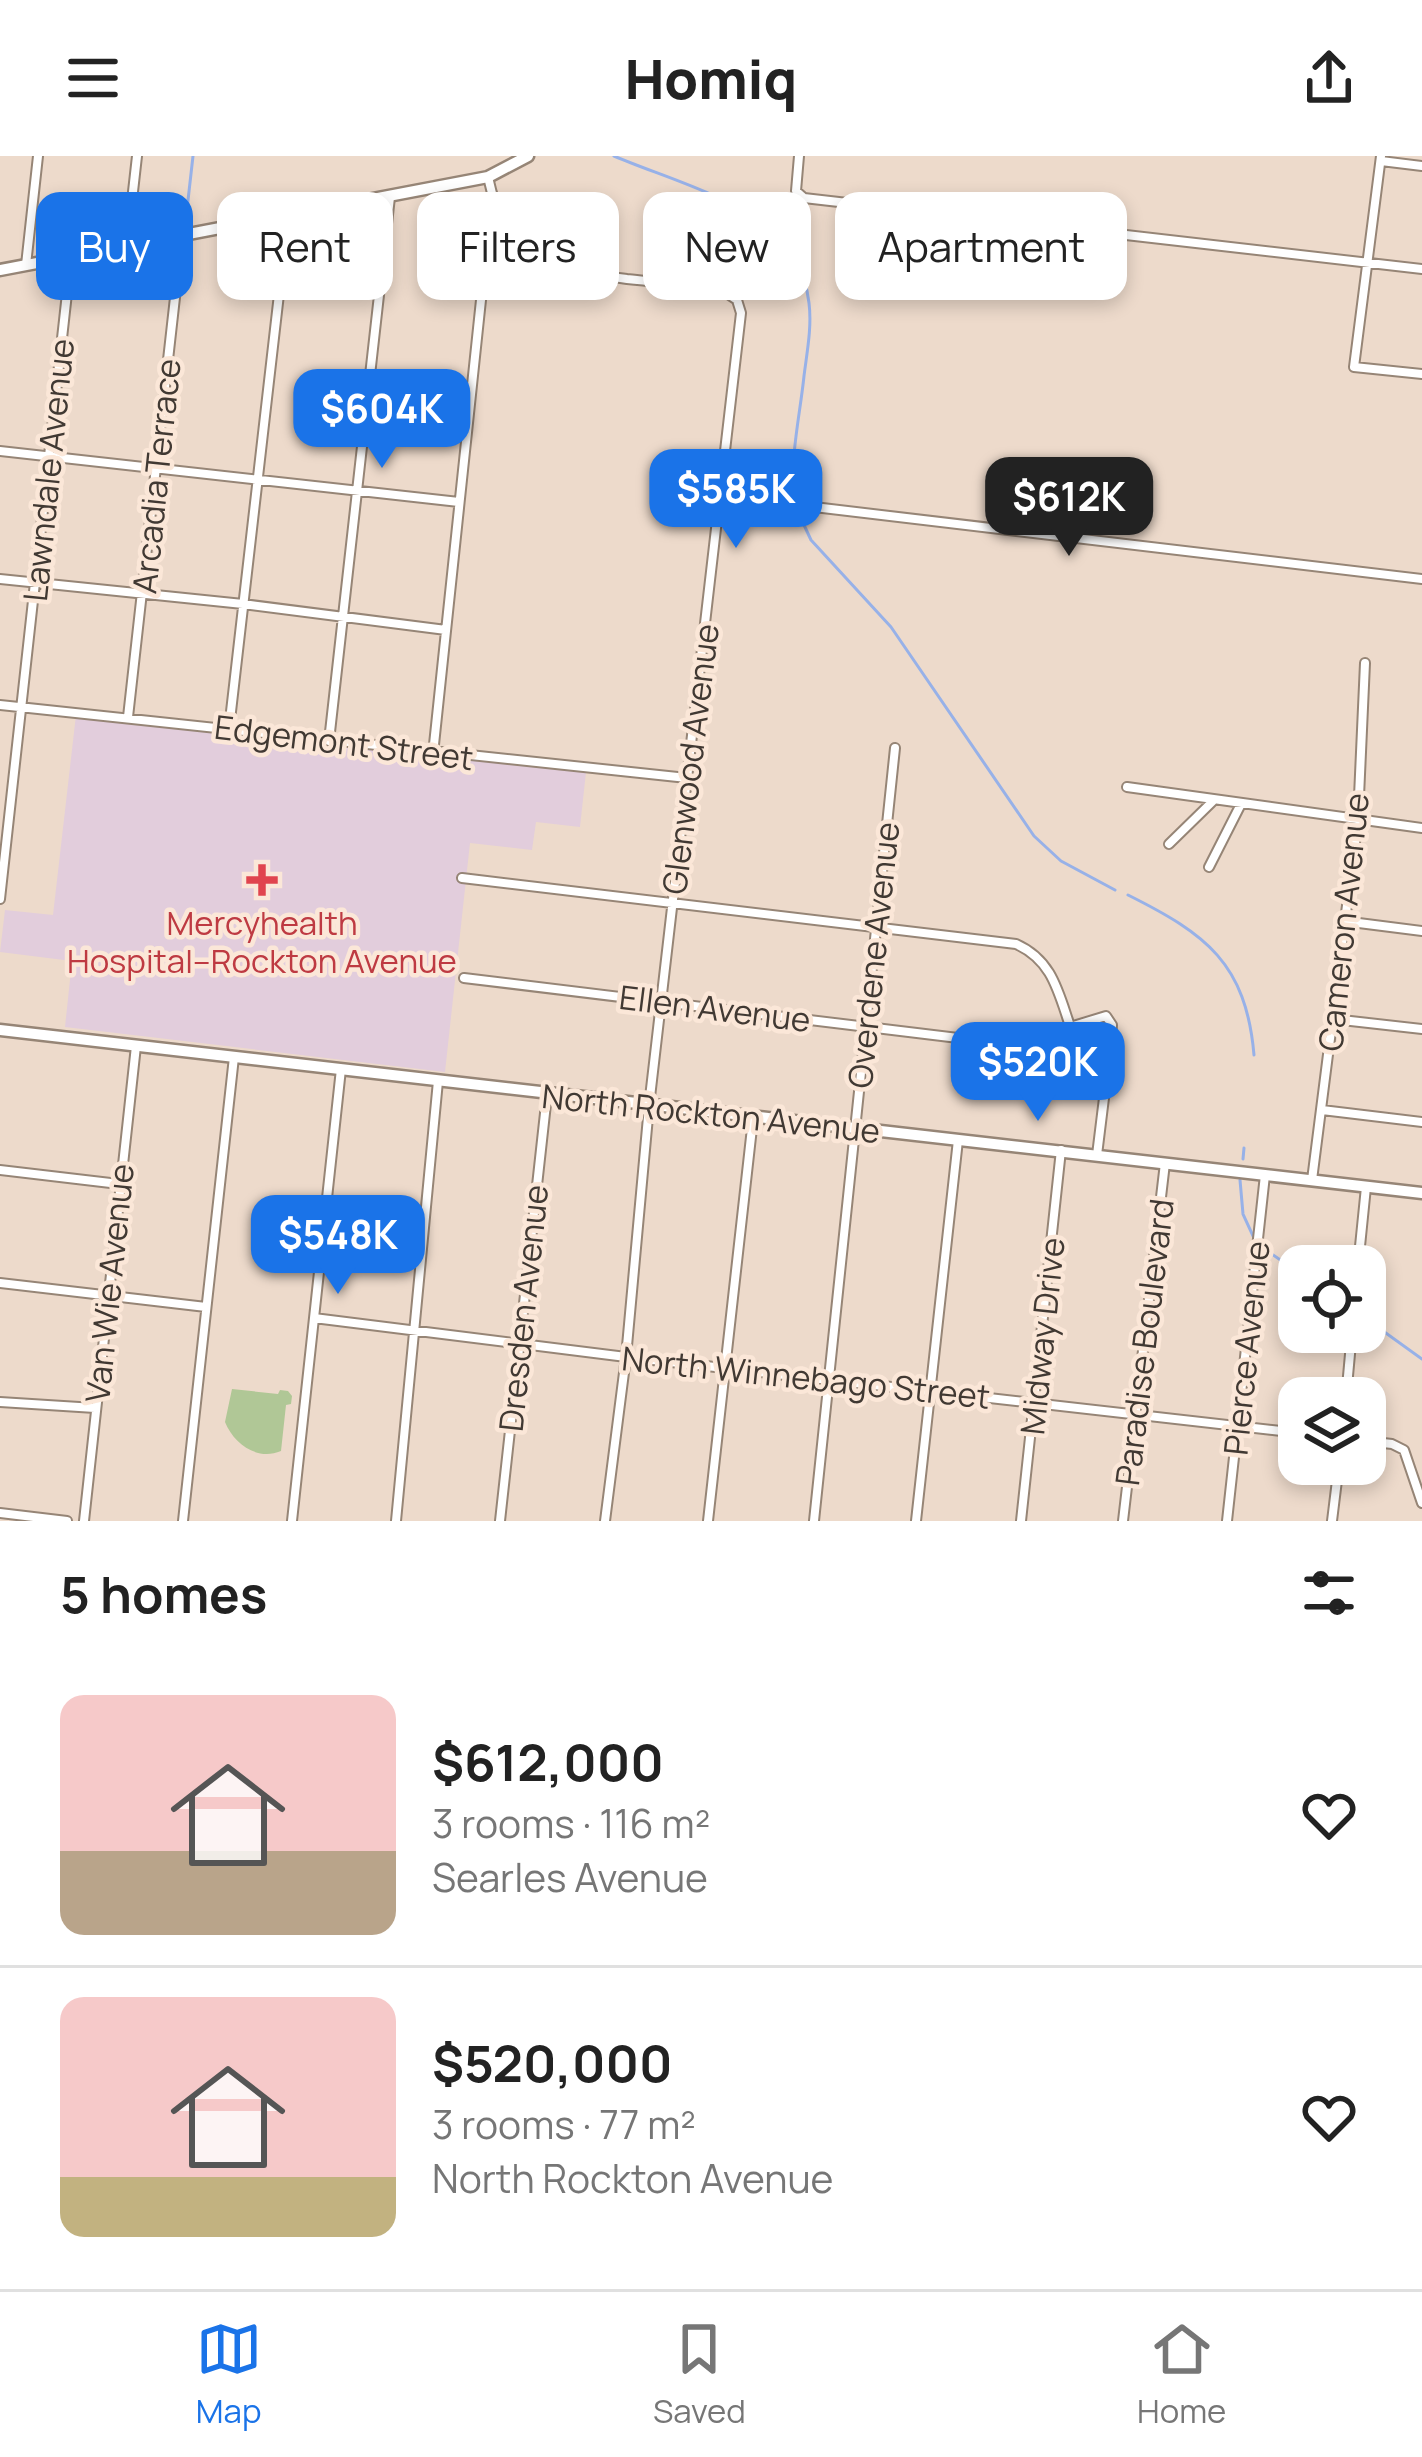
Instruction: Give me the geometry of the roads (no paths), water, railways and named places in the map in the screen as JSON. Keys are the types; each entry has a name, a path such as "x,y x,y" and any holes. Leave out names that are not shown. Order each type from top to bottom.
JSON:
{"main road":[{"path":"393,195 488,177 528,156"},
{"path":"0,270 36,263"},
{"name":"North Rockton Avenue","path":"0,1030 1422,1193"}],"street":[{"path":"26,265 38,156"},
{"path":"133,192 137,156"},
{"path":"799,156 798,194 824,201 1422,268"},
{"path":"1422,166 1381,159 1354,367 1422,374"},
{"name":"Glenwood Avenue","path":"488,177 491,192"},
{"name":"Glenwood Avenue","path":"604,1521 741,322 737,299 722,290 619,277"},
{"name":"Lawndale Avenue","path":"0,899 66,300"},
{"name":"Arcadia Terrace","path":"128,717 175,300"},
{"path":"229,729 278,300"},
{"path":"329,741 379,300"},
{"path":"433,754 481,300"},
{"path":"0,451 459,502"},
{"path":"721,496 1422,579"},
{"path":"0,579 446,630"},
{"name":"Cameron Avenue","path":"1312,1180 1358,819 1365,663"},
{"name":"Edgemont Street","path":"0,705 687,778"},
{"name":"Overdene Avenue","path":"814,1521 895,748"},
{"path":"1127,788 1422,828"},
{"path":"1169,844 1214,801"},
{"path":"1209,866 1241,803"},
{"path":"463,878 1016,944 1038,954 1053,976 1070,1026"},
{"path":"1343,921 1422,931"},
{"name":"Ellen Avenue","path":"464,978 991,1042 1034,1038 1106,1016 1112,1025 1097,1154"},
{"path":"1333,1019 1422,1029"},
{"name":"Van Wie Avenue","path":"84,1521 136,1046"},
{"path":"183,1521 234,1057"},
{"path":"292,1521 341,1069"},
{"path":"396,1521 438,1081"},
{"name":"Dresden Avenue","path":"500,1521 547,1095"},
{"path":"1322,1110 1422,1122"},
{"path":"708,1521 753,1119"},
{"path":"916,1521 958,1140"},
{"name":"Midway Drive","path":"1021,1521 1061,1150"},
{"name":"Paradise Boulevard","path":"1123,1521 1165,1163"},
{"path":"0,1170 119,1184"},
{"name":"Pierce Avenue","path":"1227,1521 1265,1175"},
{"path":"1360,1245 1366,1186"},
{"path":"0,1283 206,1307"},
{"name":"North Winnebago Street","path":"314,1318 626,1358 1278,1430"},
{"path":"0,1402 95,1408"},
{"path":"1386,1446 1404,1450 1422,1503"},
{"path":"1332,1521 1336,1485"},
{"path":"0,1513 67,1521"}],"waterway":[{"path":"189,192 193,156"},
{"path":"614,156 735,206 784,245 801,271 810,321 794,451 794,496"},
{"path":"797,510 811,540 891,627 1034,836 1061,861 1115,890"},
{"path":"1128,895 1179,924 1217,955 1242,997 1254,1055"},
{"path":"1243,1159 1244,1148"},
{"path":"1240,1180 1243,1214 1254,1238"},
{"path":"1266,1250 1278,1258"},
{"path":"1386,1333 1422,1359"}],"place":[{"name":"Mercyhealth Hospital–Rockton Avenue","path":"262,880"}]}
